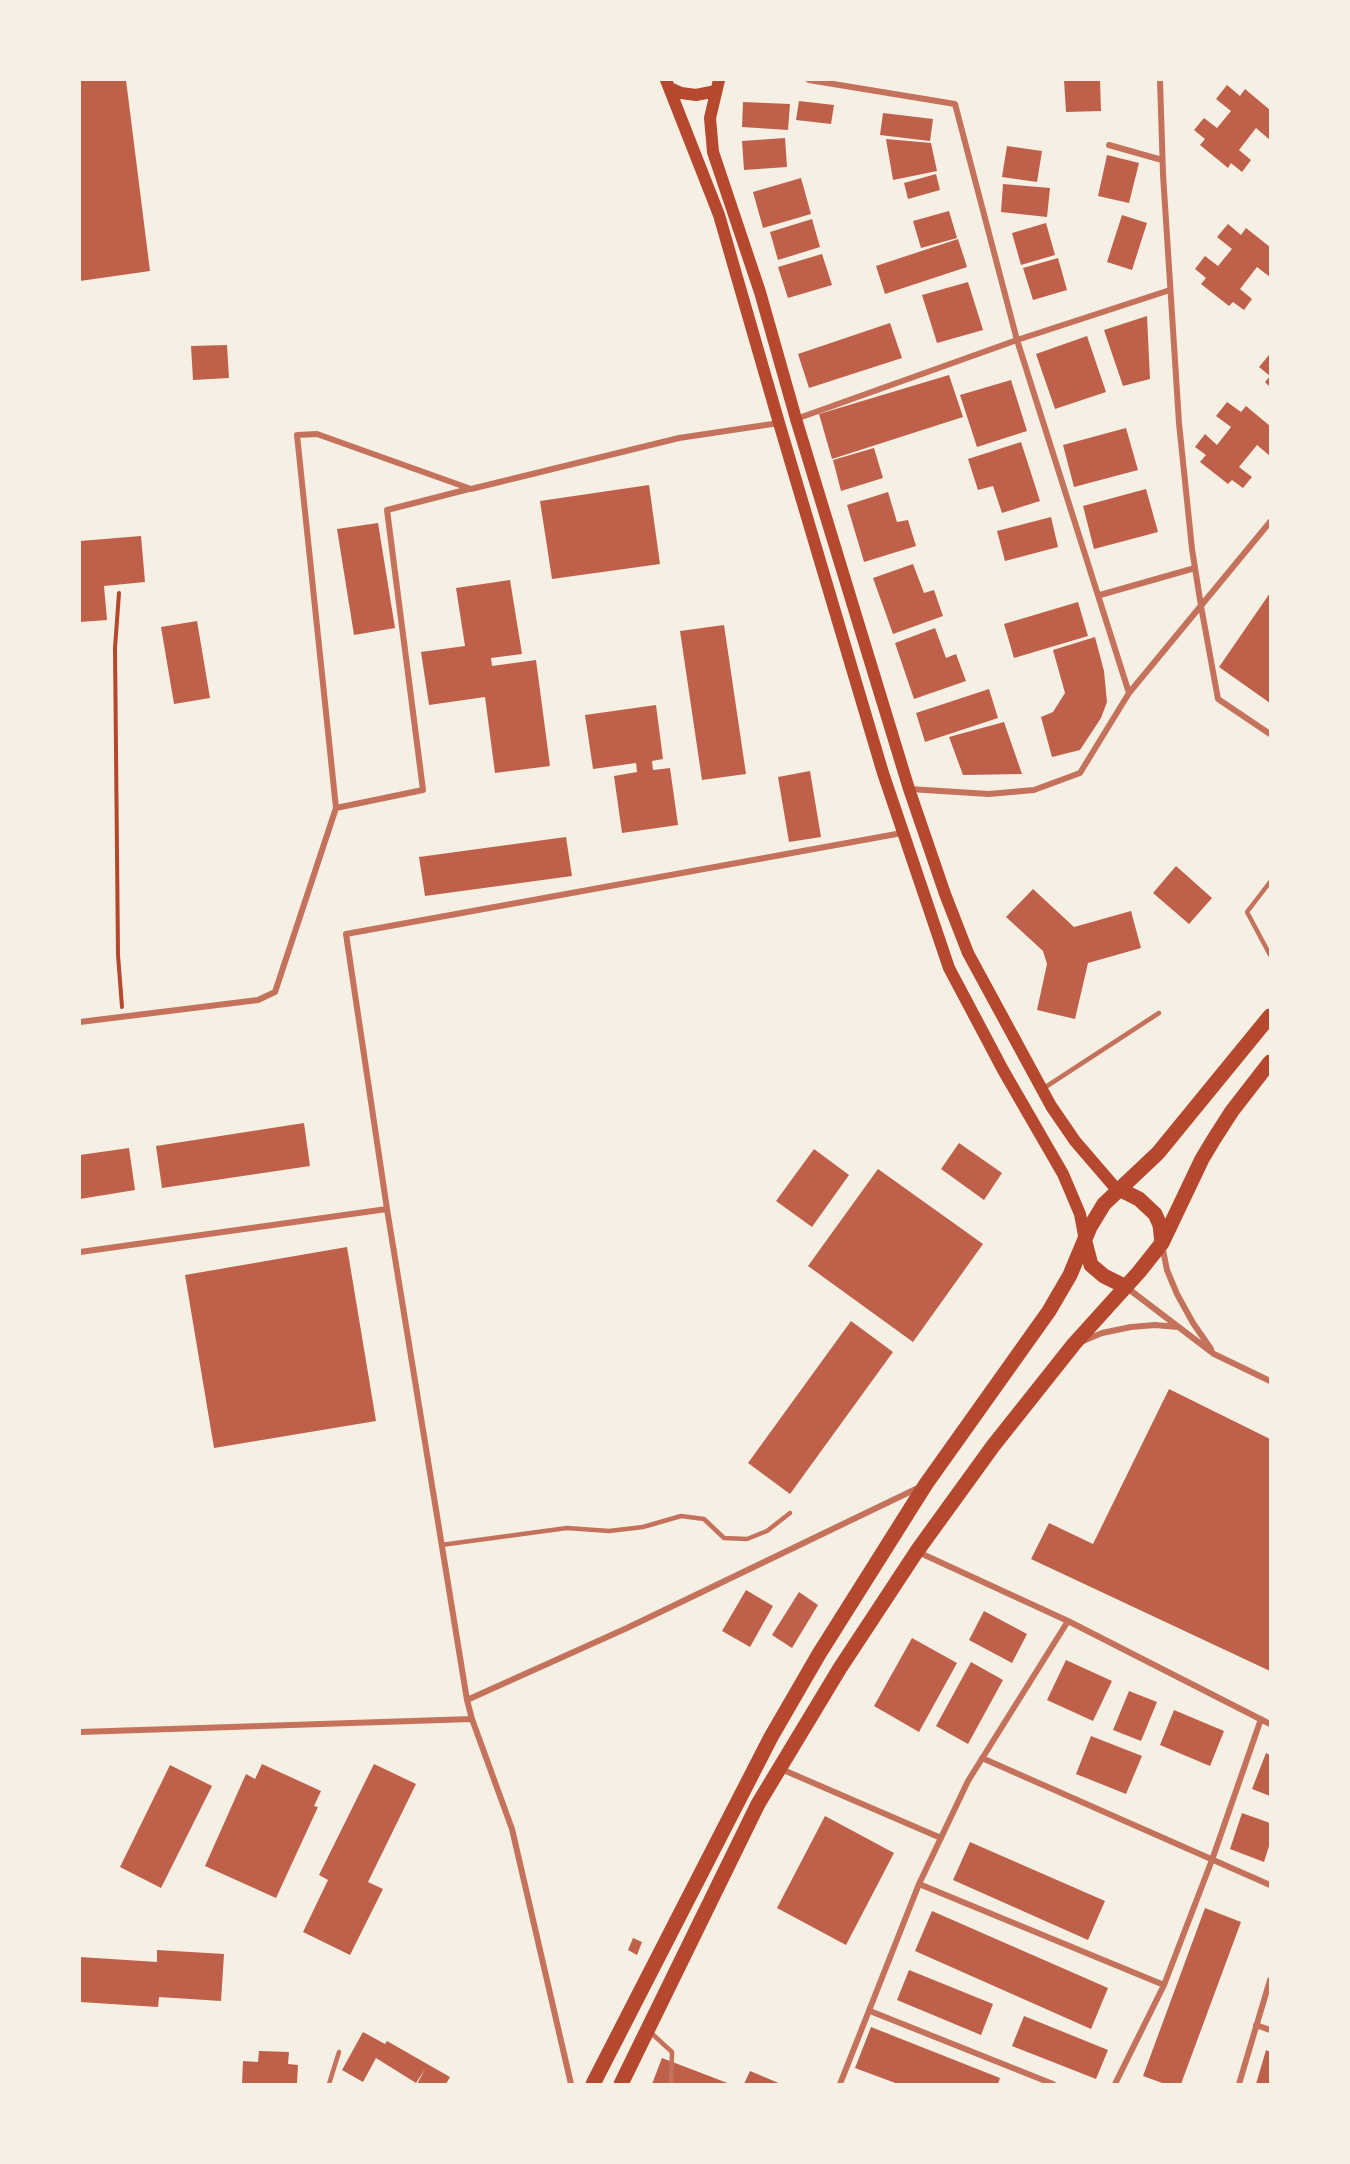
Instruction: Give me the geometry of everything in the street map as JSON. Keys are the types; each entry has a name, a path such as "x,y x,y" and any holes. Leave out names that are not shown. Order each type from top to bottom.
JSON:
{"main road":[{"path":"669,84 681,93 696,95 718,85"},
{"path":"669,84 719,215 778,423 902,833 949,968 1003,1070 1063,1174 1080,1214 1087,1256 1091,1265 1104,1276 1126,1287"},
{"path":"718,85 710,118 712,152 760,292 796,419 909,789 968,953 1042,1089 1075,1141 1118,1191 1140,1199 1155,1214 1160,1225 1162,1243"},
{"path":"593,2085 771,1737 819,1654 926,1484 1049,1311 1070,1275 1096,1215 1104,1204 1158,1153 1270,1016"},
{"path":"621,2085 758,1804 840,1668 917,1551 993,1446 1074,1344 1162,1243 1214,1138 1270,1062"}],"street":[{"path":"809,80 955,104 1017,340 1100,595 1129,693"},
{"path":"1160,80 1162,160 1179,423 1191,549 1200,606 1218,699 1270,734"},
{"path":"1109,145 1162,160"},
{"path":"796,419 1017,340 1170,290"},
{"path":"336,808 423,790 387,510 679,438 778,423"},
{"path":"80,1022 258,1000 275,992 336,808 297,435 317,434 471,489"},
{"path":"909,789 989,794 1034,790 1080,773 1129,693 1270,522"},
{"path":"1100,595 1195,568"},
{"path":"571,2085 512,1829 467,1700 387,1209 346,934 902,833"},
{"path":"80,1252 387,1209"},
{"path":"1162,1243 1167,1270 1177,1294 1214,1354"},
{"path":"1126,1287 1214,1354 1270,1381"},
{"path":"1074,1344 1102,1333 1131,1327 1155,1325 1179,1328"},
{"path":"467,1700 627,1628 926,1484"},
{"path":"917,1551 1068,1621 1270,1724"},
{"path":"840,2085 919,1884 968,1781 1068,1621"},
{"path":"80,1732 472,1719"},
{"path":"1115,2085 1164,1985 1212,1860 1260,1719"},
{"path":"982,1758 1270,1885"},
{"path":"778,1768 941,1838"},
{"path":"919,1884 1164,1985"},
{"path":"1239,2085 1270,1980"},
{"path":"870,2011 1053,2085"},
{"path":"1256,2025 1270,2030"}],"lane":[{"path":"1270,882 1247,912 1270,956"},
{"path":"1042,1089 1159,1013"},
{"path":"441,1545 567,1528 609,1531 643,1527 681,1516 704,1519 724,1538 747,1539 767,1531 790,1513"},
{"path":"648,2030 672,2052 671,2085"},
{"path":"329,2085 339,2052"}],"path":[{"path":"119,593 116,660 118,955 122,1017"}],"building":[{"path":"80,80 126,80 150,271 80,281"},
{"path":"1064,80 1100,80 1101,111 1066,112"},
{"path":"1227,85 1240,96 1245,89 1270,110 1270,140 1256,128 1239,150 1251,160 1242,172 1231,163 1228,168 1200,145 1205,139 1194,130 1204,118 1217,128 1231,111 1216,99"},
{"path":"799,101 834,105 831,124 796,120"},
{"path":"743,102 790,104 788,130 742,127"},
{"path":"883,113 933,119 930,141 880,135"},
{"path":"785,138 787,167 744,170 742,141"},
{"path":"886,139 931,143 937,171 893,180"},
{"path":"1007,146 1042,151 1037,182 1002,177"},
{"path":"1107,155 1139,163 1129,203 1098,196"},
{"path":"936,174 940,190 908,199 904,183"},
{"path":"801,178 811,214 763,228 753,192"},
{"path":"1003,184 1050,188 1047,217 1001,212"},
{"path":"949,211 957,238 921,248 913,221"},
{"path":"1122,215 1147,223 1132,270 1107,262"},
{"path":"812,219 820,247 778,260 770,232"},
{"path":"1046,223 1055,255 1021,265 1012,233"},
{"path":"1228,224 1241,235 1246,228 1270,247 1270,277 1257,267 1240,289 1252,299 1244,310 1233,302 1229,306 1201,284 1206,278 1195,269 1205,256 1218,266 1232,249 1217,237"},
{"path":"958,239 967,267 885,294 876,266"},
{"path":"822,254 832,285 788,298 778,267"},
{"path":"1058,258 1067,290 1033,300 1023,268"},
{"path":"968,282 983,330 937,343 922,295"},
{"path":"1147,316 1150,379 1123,386 1104,330"},
{"path":"890,323 902,358 809,388 798,354"},
{"path":"1087,336 1106,392 1055,409 1036,354"},
{"path":"227,345 229,378 193,380 191,346"},
{"path":"1270,356 1270,376 1259,367"},
{"path":"949,375 963,417 832,459 819,414"},
{"path":"1270,376 1270,387 1265,382"},
{"path":"1011,380 1027,431 977,447 960,395"},
{"path":"1227,402 1241,412 1246,406 1270,426 1270,456 1257,445 1239,467 1252,477 1243,488 1232,480 1228,484 1200,462 1206,455 1195,447 1205,434 1217,445 1231,427 1216,416"},
{"path":"1126,428 1138,470 1074,487 1063,445"},
{"path":"1021,442 1040,501 1002,513 993,486 978,490 968,459"},
{"path":"874,448 883,478 841,491 833,460"},
{"path":"649,485 660,564 552,579 540,501"},
{"path":"1146,489 1158,532 1094,549 1083,506"},
{"path":"888,492 897,522 908,520 916,546 864,562 847,505"},
{"path":"1051,517 1058,547 1005,561 997,531"},
{"path":"378,523 395,628 354,635 337,529"},
{"path":"141,536 145,582 104,586 107,620 80,622 80,541"},
{"path":"913,564 924,593 934,590 943,616 893,634 873,578"},
{"path":"510,580 522,654 491,658 492,666 536,660 550,766 495,773 485,697 429,705 421,652 465,646 456,588"},
{"path":"1270,593 1270,703 1219,667"},
{"path":"1078,602 1088,636 1014,658 1004,624"},
{"path":"197,621 210,698 174,704 161,627"},
{"path":"724,625 746,774 702,780 680,631"},
{"path":"935,628 946,658 956,654 966,681 914,699 895,643"},
{"path":"1095,637 1104,671 1107,702 1101,718 1080,750 1052,757 1041,717 1053,712 1065,693 1053,650"},
{"path":"989,689 998,718 925,742 916,713"},
{"path":"656,705 663,759 652,761 653,770 670,768 678,825 622,833 614,776 637,772 636,763 593,769 585,715"},
{"path":"1004,722 1022,774 963,775 949,737"},
{"path":"810,771 821,837 789,842 778,777"},
{"path":"566,837 572,876 425,896 419,857"},
{"path":"1176,866 1212,898 1189,924 1153,893"},
{"path":"1033,889 1074,927 1131,911 1141,948 1088,963 1075,1019 1037,1010 1047,964 1043,951 1006,917"},
{"path":"304,1123 310,1166 162,1188 156,1146"},
{"path":"959,1143 1002,1173 984,1200 941,1169"},
{"path":"129,1148 135,1190 80,1199 80,1155"},
{"path":"814,1149 849,1175 812,1227 776,1201"},
{"path":"878,1169 983,1244 913,1342 808,1266"},
{"path":"347,1247 376,1421 214,1448 185,1275"},
{"path":"851,1321 893,1352 790,1494 748,1463"},
{"path":"1169,1389 1270,1439 1270,1671 1031,1559 1049,1523 1093,1544"},
{"path":"746,1590 773,1606 750,1647 722,1631"},
{"path":"799,1592 818,1605 792,1648 772,1635"},
{"path":"984,1611 1027,1634 1012,1663 969,1640"},
{"path":"912,1638 957,1663 919,1732 874,1706"},
{"path":"1066,1660 1112,1681 1093,1721 1047,1700"},
{"path":"971,1662 1003,1680 968,1744 936,1726"},
{"path":"1129,1691 1157,1702 1141,1741 1113,1730"},
{"path":"1174,1710 1224,1731 1210,1766 1160,1745"},
{"path":"1091,1736 1142,1756 1126,1794 1076,1774"},
{"path":"1266,1753 1270,1755 1270,1796 1252,1789"},
{"path":"262,1764 321,1791 314,1806 318,1807 276,1898 205,1866 246,1774 255,1779"},
{"path":"374,1764 416,1784 368,1882 383,1889 350,1955 303,1932 328,1880 319,1875"},
{"path":"170,1765 212,1786 161,1888 120,1867"},
{"path":"1242,1813 1270,1823 1270,1843 1264,1862 1230,1849"},
{"path":"825,1816 894,1853 846,1945 777,1908"},
{"path":"970,1842 1105,1901 1088,1940 953,1880"},
{"path":"1205,1908 1241,1922 1181,2084 1165,2084 1143,2076"},
{"path":"932,1911 1108,1988 1091,2029 915,1951"},
{"path":"633,1938 642,1942 637,1955 628,1950"},
{"path":"157,1950 224,1954 221,2001 159,1997 158,2007 80,2002 80,1957 157,1962"},
{"path":"909,1970 993,2004 981,2035 897,2000"},
{"path":"1024,2016 1108,2050 1096,2079 1012,2046"},
{"path":"871,2027 1000,2078 998,2084 898,2084 855,2068"},
{"path":"363,2032 385,2044 387,2041 450,2077 446,2084 417,2084 425,2069 416,2083 376,2058 363,2082 342,2070"},
{"path":"1266,2050 1270,2052 1270,2084 1256,2084"},
{"path":"259,2051 289,2052 288,2064 298,2065 297,2084 242,2084 243,2061 258,2062"},
{"path":"662,2058 730,2084 652,2084"},
{"path":"750,2071 781,2084 744,2084"}]}
